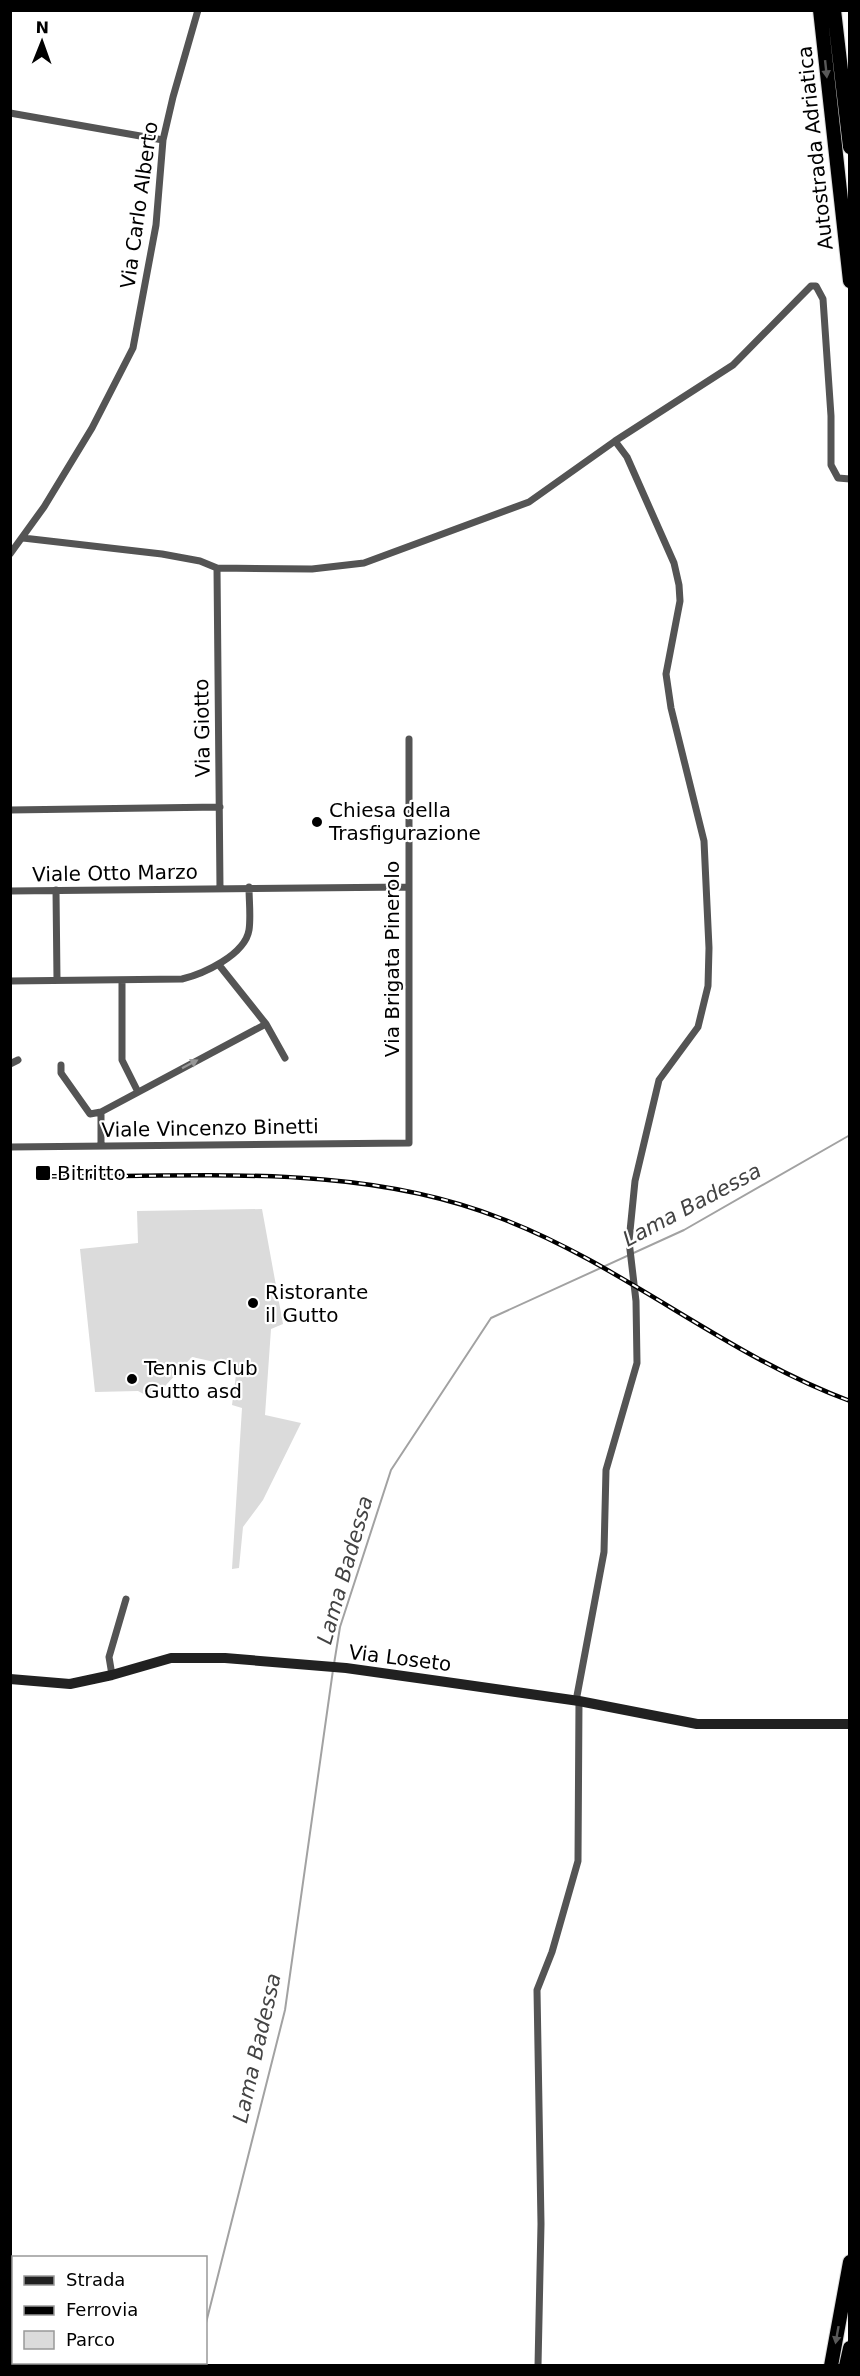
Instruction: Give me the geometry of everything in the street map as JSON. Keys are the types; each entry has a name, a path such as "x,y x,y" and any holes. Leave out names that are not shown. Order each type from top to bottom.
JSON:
{"highway":[{"name":"Autostrada Adriatica","path":"820,10 849,281"},
{"name":"Autostrada Adriatica","path":"834,10 849,147"},
{"path":"831,2366 849,2262"},
{"path":"846,2366 849,2348"}],"main road":[{"name":"Via Loseto","path":"10,1679 54,1684 85,1682 171,1658 263,1661 346,1668 578,1701 649,1716 714,1725 849,1724"}],"street":[{"name":"Via Carlo Alberto","path":"10,554 23,538 92,428 133,348 156,225 164,140 173,97 198,10"},
{"path":"10,113 164,140"},
{"path":"23,538 162,554 200,561 217,568 312,569 364,563 529,502 615,441 733,365 812,286 816,286 823,299 831,416 831,465 838,478 849,479"},
{"path":"538,2366 541,2224 537,1990 552,1952 578,1861 578,1701 604,1552 606,1470 637,1363 636,1301 629,1241 635,1181 659,1080 698,1027 708,986 709,948 704,841 671,708 666,674 680,601 680,585 674,563 627,457 615,441"},
{"name":"Via Giotto","path":"217,568 220,888"},
{"name":"Via Brigata Pinerolo","path":"409,739 409,1143"},
{"path":"10,810 220,807"},
{"name":"Viale Otto Marzo","path":"10,891 408,886"},
{"path":"10,981 182,979 200,975 219,965 238,948 248,935 249,887"},
{"path":"56,890 57,980"},
{"path":"219,965 266,1024 285,1058"},
{"path":"122,980 122,1060 138,1092"},
{"path":"61,1065 61,1072 90,1114 100,1112 266,1024"},
{"path":"10,1064 18,1060"},
{"path":"100,1112 101,1146"},
{"name":"Viale Vincenzo Binetti","path":"10,1147 409,1143"},
{"path":"112,1675 109,1657 126,1599"}],"green space":[{"name":"Tennis Club Gutto asd","path":"262,1209 283,1324 271,1329 265,1415 301,1423 263,1500 243,1527 239,1568 232,1569 242,1408 232,1405 237,1367 192,1357 153,1399 138,1391 95,1392 80,1249 138,1243 137,1211"}],"waterway":[{"name":"Lama Badessa","path":"334,1664 340,1627 391,1470 491,1318 684,1230 850,1135"},
{"name":"Lama Badessa","path":"207,2319 285,2010 333,1670"}],"railway":[{"path":"37,1176 272,1176 387,1187 444,1200 500,1218 546,1237 632,1284 760,1360 850,1401"}],"place":[{"name":"Chiesa della Trasfigurazione","path":"317,822"},
{"name":"Bitritto","path":"43,1173"},
{"name":"Ristorante il Gutto","path":"253,1303"},
{"name":"Tennis Club Gutto asd","path":"132,1379"}]}
